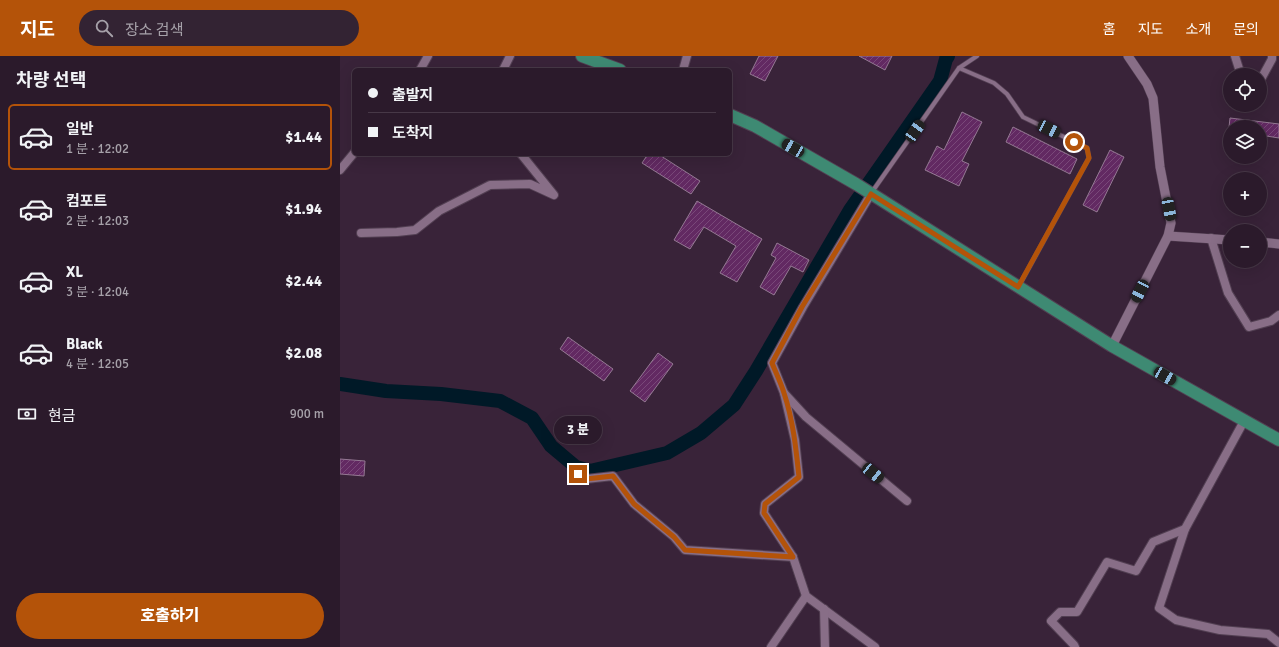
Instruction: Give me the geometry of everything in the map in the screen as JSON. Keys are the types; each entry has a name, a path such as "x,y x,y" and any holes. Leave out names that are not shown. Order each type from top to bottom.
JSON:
{"main road":[{"path":"582,56 615,68"},
{"path":"732,115 755,126 856,184 1112,346 1279,440"}],"street":[{"path":"421,68 428,56"},
{"path":"505,68 510,56"},
{"path":"683,68 687,56"},
{"path":"1112,346 1168,236 1171,223 1160,167 1153,98 1147,84 1128,56"},
{"path":"1234,56 1238,68"},
{"path":"1267,69 1274,57"},
{"path":"340,170 352,155"},
{"path":"361,233 415,230 439,211 490,185 530,184 554,195 523,156"},
{"path":"870,194 802,307 772,363 784,393 795,440 799,477 765,504 764,513 793,557 806,596 875,647"},
{"path":"1168,236 1223,239"},
{"path":"1211,238 1228,293 1249,327 1271,321 1279,315"},
{"path":"1267,243 1279,244"},
{"path":"784,393 806,417 907,501"},
{"path":"1244,421 1185,529 1159,608 1176,620 1220,630 1268,634 1279,643"},
{"path":"578,474 586,479 613,476 634,504 674,537 685,550 793,557"},
{"path":"1075,647 1051,621 1060,612 1077,612 1107,562 1136,571 1153,542 1185,529"},
{"path":"771,647 806,596"},
{"path":"824,610 825,647"}],"lane":[{"path":"870,194 959,68 977,56"},
{"path":"959,68 994,83 1007,94 1023,117 1087,148 1089,158 1018,287"}],"building":[{"path":"759,56 778,56 765,81 750,74"},
{"path":"859,56 892,56 885,70"},
{"path":"962,112 982,122 962,161 969,164 959,186 925,170 937,146 944,150"},
{"path":"1230,118 1246,120 1230,120"},
{"path":"1267,123 1279,124 1279,138 1267,136"},
{"path":"1013,127 1077,159 1070,174 1006,142"},
{"path":"1110,150 1124,157 1097,212 1083,205"},
{"path":"647,156 661,156 700,181 691,194 642,163"},
{"path":"697,201 762,239 737,282 720,273 736,246 704,227 690,249 674,240"},
{"path":"777,243 809,260 803,272 791,266 774,295 760,287 776,258 771,255"},
{"path":"568,337 613,369 604,381 560,349"},
{"path":"658,353 673,364 645,402 630,391"},
{"path":"340,459 365,461 364,476 340,474"}],"waterway":[{"path":"340,384 386,391 441,394 500,401 532,418 551,446 576,467 590,471 667,453 701,433 734,405 756,371 850,210 940,81 948,56"}],"route":[{"path":"578,474 586,479 613,476 634,504 674,537 685,550 793,557 764,513 765,504 799,477 795,440 787,404 772,363 802,307 871,194 1018,287 1089,158 1087,148 1074,142"}]}
